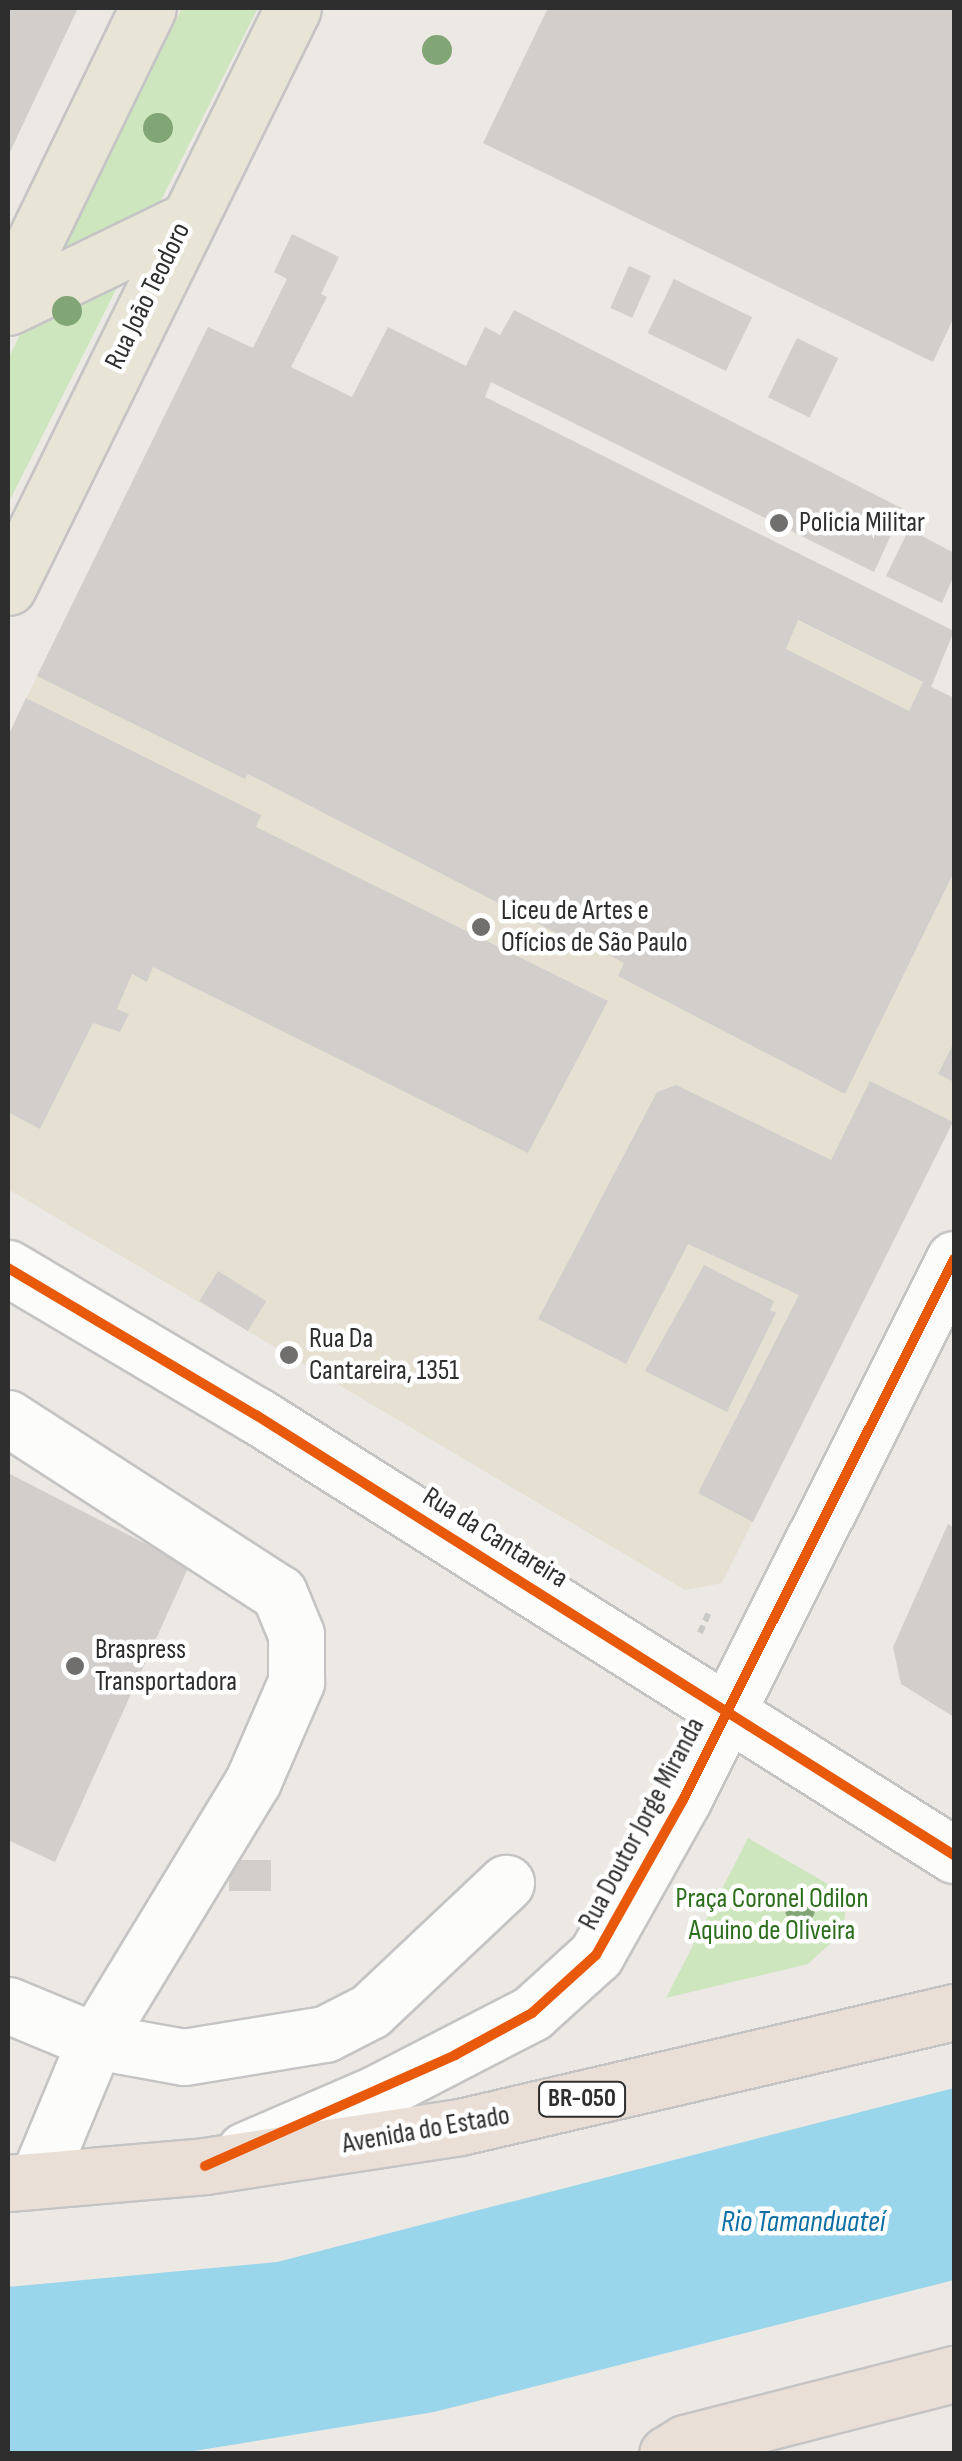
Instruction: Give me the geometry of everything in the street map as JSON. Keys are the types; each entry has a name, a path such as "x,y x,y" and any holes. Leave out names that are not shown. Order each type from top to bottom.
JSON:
{"highway":[{"name":"Avenida do Estado","path":"22,2182 205,2166 460,2127 954,2012"},
{"path":"667,2454 685,2443 954,2374"}],"main road":[{"path":"8,296 148,8"},
{"name":"Rua João Teodoro","path":"8,587 184,222 293,8"},
{"path":"8,306 184,222"}],"street":[{"name":"Rua Doutor Jorge Miranda","path":"205,2166 454,2056 532,2013 570,1983 619,1923 954,1259"},
{"name":"Rua da Cantareira","path":"8,1268 954,1854"},
{"path":"8,1418 279,1593 296,1634 296,1682 252,1780 95,2041 22,2182"},
{"path":"8,2004 95,2041 202,2057 325,2034 370,2011 506,1883"}],"shaded area":[{"name":"Liceu de Artes e Ofícios de São Paulo","path":"208,327 954,698 954,1119 722,1583 685,1590 8,1189 8,736"}],"green space":[{"path":"182,8 258,8 8,504 8,359"},
{"name":"Praça Coronel Odilon Aquino de Oliveira","path":"748,1838 847,1895 843,1932 808,1964 666,1998"}],"water":[{"name":"Rio Tamanduateí","path":"954,2088 954,2280 434,2412 194,2451 8,2453 8,2287 277,2262"}],"building":[{"path":"8,8 78,8 8,156"},
{"path":"548,8 954,8 954,317 933,362 483,143"},
{"path":"292,234 339,257 321,294 327,297 291,367 352,397 388,327 466,366 485,327 500,335 514,310 903,509 874,572 491,382 485,397 954,631 931,687 954,698 954,872 845,1094 618,976 624,963 571,935 568,939 248,774 245,779 37,676 208,327 253,348 287,279 274,272","holes":["798,620 923,682 909,711 786,649"]},
{"path":"629,266 651,276 632,318 610,308"},
{"path":"674,279 752,317 726,371 648,333"},
{"path":"797,338 838,358 809,417 768,397"},
{"path":"909,529 954,553 954,575 942,603 886,576"},
{"path":"26,698 261,815 256,827 608,1001 528,1153 153,967 147,982 132,974 117,1009 129,1014 120,1032 93,1023 40,1129 8,1112 8,736"},
{"path":"954,1042 954,1082 938,1074"},
{"path":"870,1081 953,1122 753,1522 698,1493 799,1295 688,1244 626,1364 538,1319 657,1092 676,1085 831,1160"},
{"path":"704,1265 774,1301 770,1310 776,1313 727,1412 645,1371"},
{"path":"218,1271 266,1301 248,1331 199,1301"},
{"name":"Braspress Transportadora","path":"8,1473 189,1566 55,1862 8,1840"},
{"path":"948,1524 954,1528 954,1717 901,1684 893,1647"},
{"path":"229,1860 271,1860 271,1891 229,1891"}],"cycle path":[{"path":"205,2166 455,2055 532,2013 596,1955 683,1800 954,1259"},
{"path":"8,1268 256,1415 954,1855"}],"place":[{"name":"Policia Militar","path":"779,523"},
{"name":"Liceu de Artes e Ofícios de São Paulo","path":"481,927"},
{"name":"Rua Da Cantareira, 1351","path":"289,1355"},
{"name":"Braspress Transportadora","path":"75,1666"}]}
